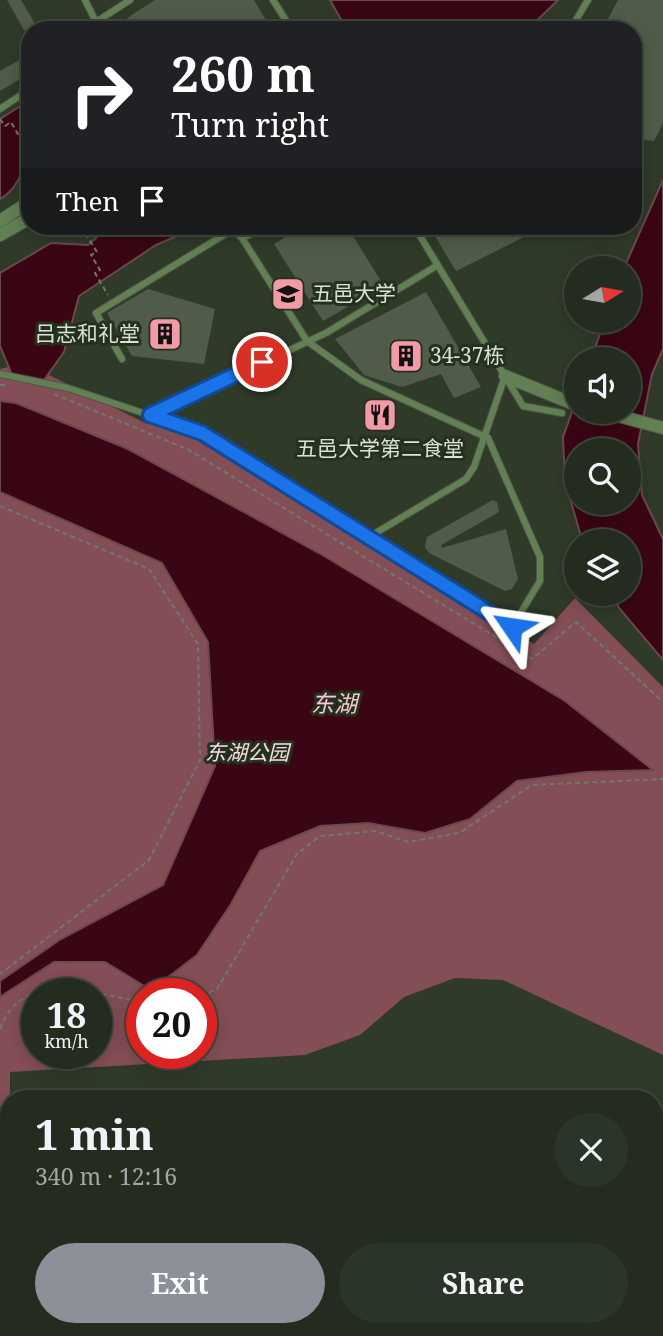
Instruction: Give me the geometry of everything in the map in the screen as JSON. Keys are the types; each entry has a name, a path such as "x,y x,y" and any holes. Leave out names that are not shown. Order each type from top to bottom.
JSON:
{"street":[{"path":"0,220 21,214"},
{"path":"0,235 21,216"},
{"path":"505,376 564,402"},
{"path":"641,422 663,428"}],"lane":[{"path":"85,0 96,21"},
{"path":"98,21 131,0"},
{"path":"273,0 286,21"},
{"path":"575,21 588,0"},
{"path":"0,109 21,95"},
{"path":"122,359 96,313 220,235"},
{"path":"0,374 68,388 202,433 512,627 540,581 540,557 488,438 361,380 307,341 239,235"},
{"path":"242,238 248,235"},
{"path":"420,235 523,406 562,413"},
{"path":"150,415 307,341 438,265"},
{"path":"369,537 466,478 474,467 505,376"}],"path":[{"path":"0,119 5,126 11,122 19,136 21,135"},
{"path":"87,235 97,251 91,255 100,270 95,273 113,303"},
{"path":"0,386 10,385"},
{"path":"55,395 187,449 532,659 576,622 663,702"},
{"path":"0,506 149,569 198,645 200,760 149,860 0,974"},
{"path":"217,989 297,855 320,836 375,831 408,842 459,833 532,785 663,779"},
{"path":"0,1029 4,1019 29,994 69,988 126,999"}],"green space":[{"name":"东湖公园","path":"25,363 145,423 201,435 534,644 568,606 583,606 663,687 663,1055 503,980 455,978 404,997 360,1035 305,1055 217,1060 217,978 126,978 126,1065 112,1066 112,978 21,978 21,1069 62,1069 10,1072 10,1090 0,1090 0,369"}],"water":[{"path":"330,0 558,0 536,21 342,21"},
{"path":"21,106 21,173 10,191 0,199 0,119"},
{"path":"663,180 663,349 652,374 639,438 564,438 564,460 563,437 568,424 641,424 641,347 595,347 600,333 641,333 641,256 629,256 639,235 642,235 642,227"},
{"path":"99,235 179,235 156,245 79,296 64,352 44,380 12,375 0,346 0,273 51,243 88,245"},
{"name":"东湖","path":"0,401 16,403 128,449 319,553 565,701 653,770 586,772 517,781 470,819 425,833 368,823 320,826 260,851 231,904 197,955 167,978 131,978 105,962 54,962 29,978 21,978 21,983 0,997 0,981 61,939 163,885 215,766 208,642 162,563 0,492"},
{"path":"641,482 642,495 663,539 663,660 618,606 641,606 641,529 579,529 575,515 641,515"}],"building":[{"path":"7,0 21,0 34,21 21,21 21,25"},
{"path":"155,0 254,0 267,21 129,21 127,18"},
{"path":"618,0 663,0 663,123 654,141 642,140 642,21 607,21"},
{"path":"21,59 21,78 0,91 0,71"},
{"path":"288,235 353,235 384,286 323,321 274,244"},
{"path":"434,235 528,235 456,271"},
{"name":"吕志和礼堂","path":"148,289 215,309 204,364 132,356 107,313"},
{"name":"34-37栋","path":"426,292 481,387 454,398 441,374 402,387 364,375 335,339"},
{"path":"493,500 497,502 499,512 441,545 442,548 506,529 518,579 512,589 505,591 429,553 425,547 427,537"}],"place":[{"name":"五邑大学","path":"288,294"},
{"name":"吕志和礼堂","path":"165,334"},
{"name":"34-37栋","path":"406,356"},
{"name":"五邑大学第二食堂","path":"380,415"}],"route":[{"path":"262,362 150,415 202,433 512,627"}]}
